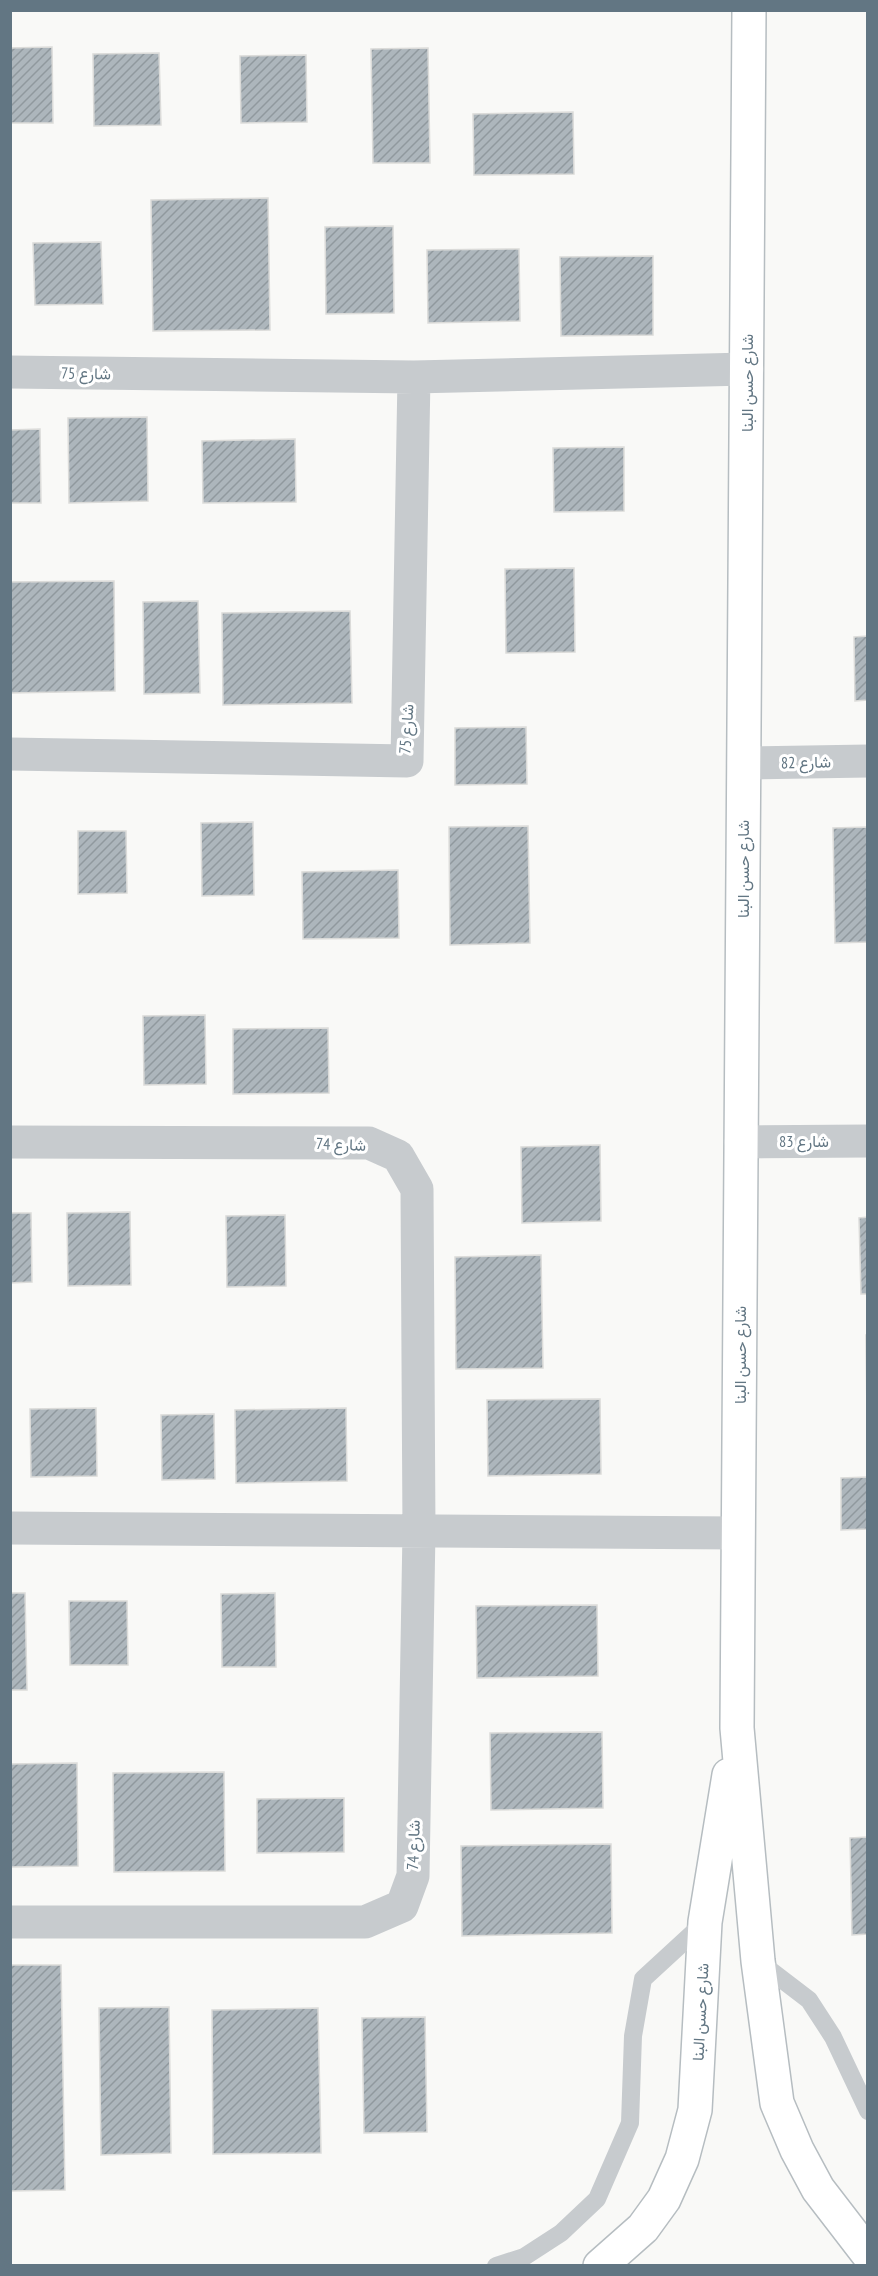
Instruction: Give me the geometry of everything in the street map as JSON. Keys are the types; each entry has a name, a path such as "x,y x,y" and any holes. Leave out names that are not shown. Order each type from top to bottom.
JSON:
{"street":[{"name":"شارع حسن البنا","path":"749,10 737,1728 758,1961 777,2103 797,2150 818,2189 867,2254"},
{"name":"شارع 75","path":"10,372 414,377 747,369"},
{"name":"شارع 75","path":"10,754 407,761 414,377"},
{"name":"شارع 82","path":"744,763 867,761"},
{"name":"شارع 83","path":"741,1142 867,1141"},
{"name":"شارع 74","path":"10,1142 369,1143 398,1156 417,1189 419,1531 413,1876 402,1906 365,1922 10,1922"},
{"path":"10,1528 738,1533"},
{"name":"شارع حسن البنا","path":"600,2265 609,2260 643,2228 664,2199 682,2159 695,2110 705,1922 737,1728"}],"lane":[{"path":"496,2265 524,2257 561,2234 597,2199 630,2123 633,2036 643,1979 705,1922"},
{"path":"758,1961 809,2000 833,2037 867,2110"}],"building":[{"path":"52,47 53,123 10,123 10,48"},
{"path":"428,48 430,163 373,163 371,49"},
{"path":"159,53 161,125 94,126 93,54"},
{"path":"306,55 307,122 241,123 240,56"},
{"path":"573,112 574,174 474,175 473,114"},
{"path":"268,198 270,330 153,331 151,200"},
{"path":"393,226 394,313 326,314 325,227"},
{"path":"101,242 103,304 35,305 33,243"},
{"path":"519,249 520,321 428,323 427,250"},
{"path":"653,256 653,335 561,336 560,257"},
{"path":"147,417 148,501 69,503 68,418"},
{"path":"40,429 41,503 10,503 10,430"},
{"path":"295,439 296,502 203,503 202,441"},
{"path":"624,447 624,511 554,512 553,448"},
{"path":"574,568 575,652 506,653 505,569"},
{"path":"114,581 115,691 10,693 10,582"},
{"path":"198,601 200,693 144,694 143,602"},
{"path":"350,611 352,703 223,705 222,613"},
{"path":"868,636 868,700 855,701 854,637"},
{"path":"526,727 527,784 455,785 455,728"},
{"path":"253,822 254,895 202,896 201,823"},
{"path":"528,826 530,943 450,945 449,827"},
{"path":"868,827 868,942 835,943 833,828"},
{"path":"78,831 126,831 127,893 78,894"},
{"path":"398,870 399,938 303,939 302,872"},
{"path":"205,1015 206,1084 144,1085 143,1016"},
{"path":"328,1028 329,1093 233,1094 233,1029"},
{"path":"600,1145 601,1221 522,1223 521,1147"},
{"path":"130,1212 131,1285 68,1286 67,1213"},
{"path":"10,1213 31,1213 32,1282 10,1283"},
{"path":"285,1215 286,1286 227,1287 226,1216"},
{"path":"868,1217 868,1294 861,1294 859,1218"},
{"path":"541,1255 543,1368 456,1369 455,1257"},
{"path":"866,1335 868,1335 867,1417"},
{"path":"600,1399 601,1474 488,1476 487,1400"},
{"path":"96,1408 97,1476 31,1477 30,1409"},
{"path":"346,1408 347,1481 236,1483 235,1410"},
{"path":"214,1414 215,1479 162,1480 161,1415"},
{"path":"868,1477 868,1529 841,1530 841,1478"},
{"path":"10,1593 25,1593 27,1690 10,1690"},
{"path":"275,1593 276,1667 222,1667 221,1594"},
{"path":"69,1601 127,1601 128,1665 70,1665"},
{"path":"597,1605 598,1676 477,1678 476,1606"},
{"path":"602,1732 603,1808 491,1810 490,1733"},
{"path":"77,1763 78,1866 10,1867 10,1764"},
{"path":"224,1772 225,1871 114,1872 113,1773"},
{"path":"344,1798 344,1852 257,1853 257,1799"},
{"path":"868,1837 868,1934 852,1935 850,1838"},
{"path":"611,1844 612,1933 462,1936 461,1846"},
{"path":"10,1965 61,1965 65,2190 10,2191"},
{"path":"169,2007 171,2153 101,2155 99,2008"},
{"path":"318,2008 321,2153 213,2154 212,2010"},
{"path":"425,2017 427,2132 364,2133 362,2018"}]}
